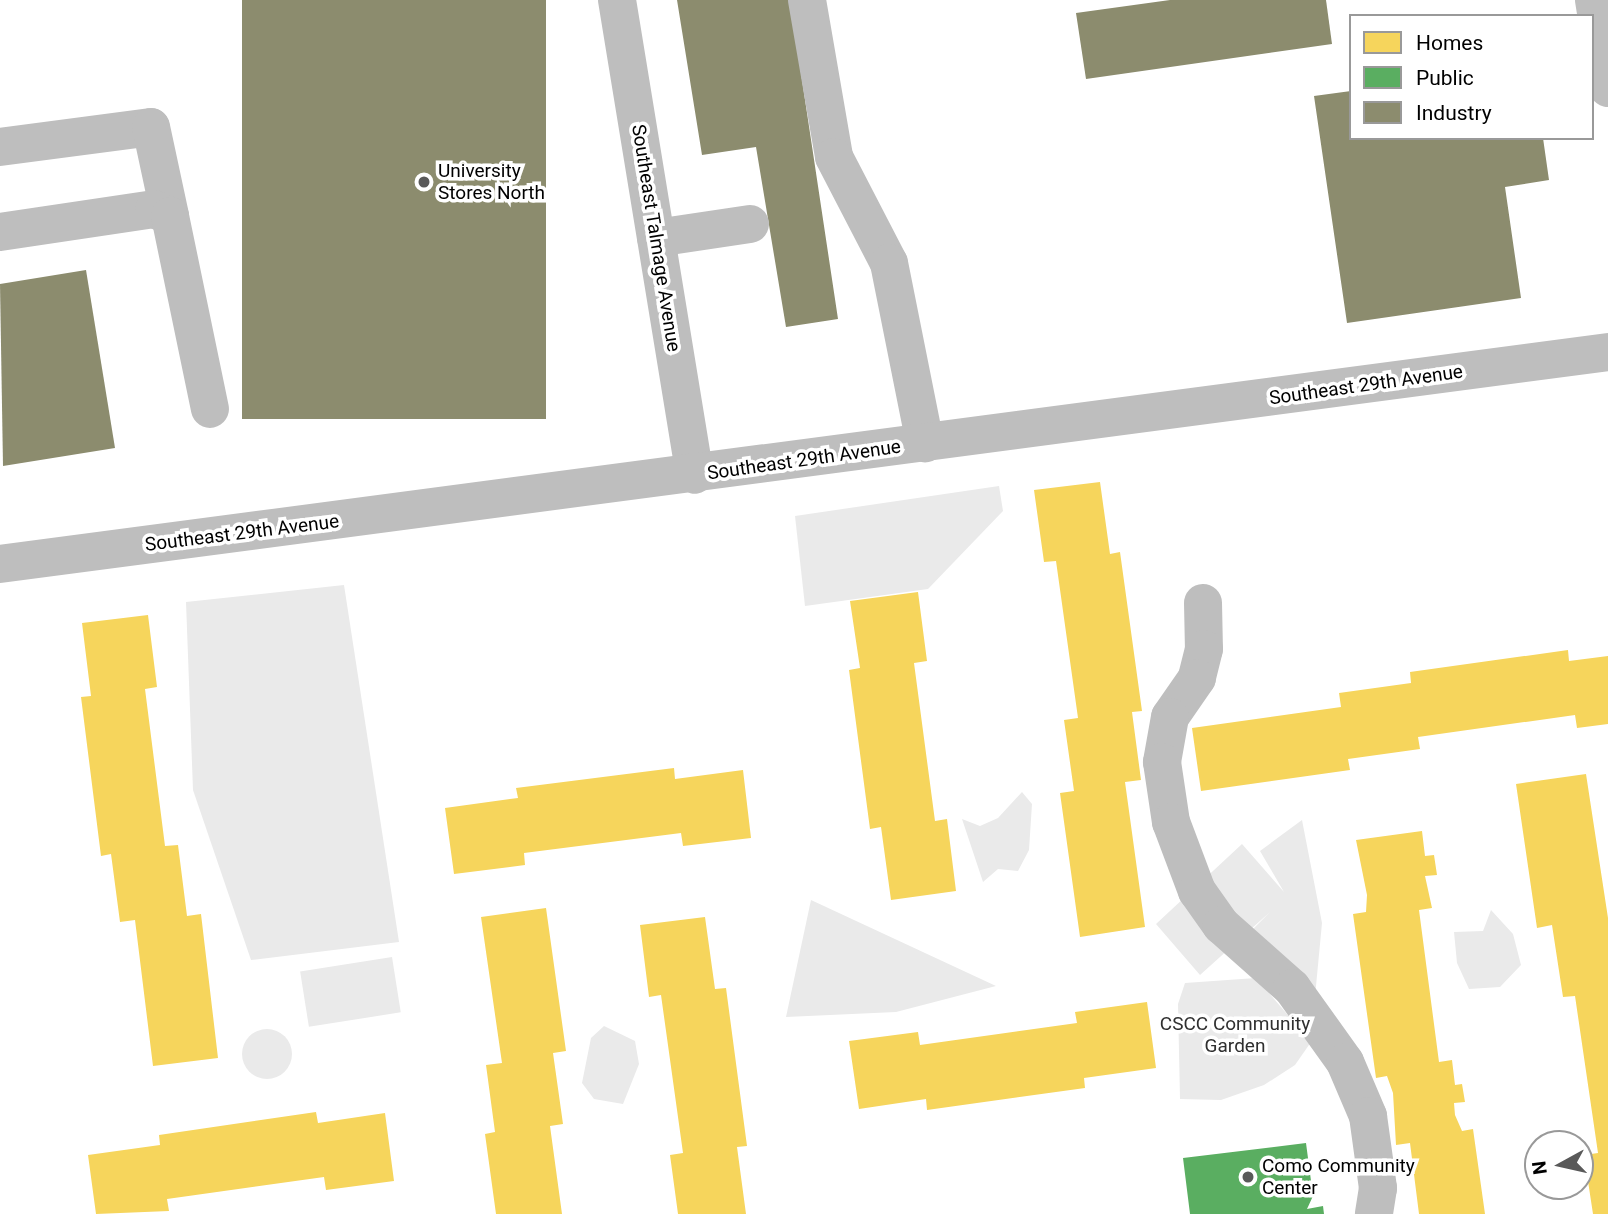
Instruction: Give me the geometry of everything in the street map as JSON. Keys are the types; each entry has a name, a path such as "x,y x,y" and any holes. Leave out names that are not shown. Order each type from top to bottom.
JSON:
{"street":[{"name":"Southeast Talmage Avenue","path":"617,0 695,475"},
{"path":"807,0 834,157 889,263 925,443"},
{"path":"1594,0 1608,88"},
{"path":"0,147 151,127 210,409"},
{"path":"0,232 154,209 170,216"},
{"path":"656,238 750,224"},
{"name":"Southeast 29th Avenue","path":"0,564 695,475 1608,352"},
{"path":"1203,603 1204,649 1197,678 1170,717 1162,762 1171,822 1198,891 1220,925 1292,988 1345,1062 1368,1116 1378,1188 1374,1214"}],"green space":[{"path":"999,486 1003,511 928,589 805,606 795,516"},
{"path":"344,585 399,942 251,960 193,790 186,602"},
{"path":"1022,792 1032,804 1029,850 1018,871 998,869 983,882 962,819 980,826 998,818"},
{"path":"1302,820 1322,923 1314,1007 1246,936 1270,912 1200,975 1156,924 1242,844 1284,892 1260,851"},
{"path":"811,900 996,986 896,1012 786,1017"},
{"path":"1491,910 1513,934 1521,965 1500,987 1469,989 1457,963 1454,932 1483,931"},
{"path":"392,957 401,1012 309,1027 300,972"},
{"name":"CSCC Community Garden","path":"1256,978 1311,1042 1295,1065 1264,1085 1221,1100 1180,1099 1178,1004 1185,983"},
{"path":"604,1026 635,1041 639,1064 623,1104 594,1099 582,1083 591,1038"},
{"path":"267,1029 284,1037 292,1054 284,1071 267,1079 250,1071 242,1054 250,1037"}],"building: Homes":[{"path":"1100,482 1110,554 1120,552 1142,711 1132,712 1141,780 1125,782 1145,927 1080,937 1060,793 1074,791 1064,720 1078,718 1056,561 1044,562 1034,490"},
{"path":"918,592 927,661 914,663 935,821 947,819 956,891 891,900 881,827 870,829 849,670 860,668 850,601"},
{"path":"148,615 157,687 145,689 165,846 178,845 187,916 201,914 218,1058 153,1066 135,920 120,922 111,854 101,856 81,697 91,696 82,623"},
{"path":"1568,650 1569,661 1608,656 1608,724 1577,728 1575,715 1418,737 1420,749 1348,759 1350,770 1201,791 1192,728 1341,707 1339,693 1411,683 1410,672"},
{"path":"674,768 675,779 743,770 751,838 683,846 681,833 524,853 525,865 454,874 445,808 518,798 516,788"},
{"path":"1586,774 1608,918 1608,1214 1593,1214 1591,1200 1594,1200 1594,1154 1598,1153 1575,996 1563,997 1552,925 1537,928 1516,784"},
{"path":"1422,831 1425,856 1434,855 1437,875 1425,876 1432,908 1419,910 1439,1062 1452,1060 1455,1085 1462,1084 1465,1102 1454,1103 1455,1115 1462,1131 1473,1129 1485,1214 1419,1214 1410,1143 1396,1145 1393,1093 1387,1076 1376,1078 1353,914 1366,912 1367,895 1356,840"},
{"path":"546,908 566,1051 553,1053 563,1124 550,1126 562,1214 496,1214 485,1134 495,1132 486,1065 502,1063 481,917"},
{"path":"705,917 715,989 726,988 747,1146 737,1147 746,1214 678,1214 670,1155 683,1153 661,995 649,997 640,925"},
{"path":"1147,1002 1156,1068 1084,1078 1085,1088 927,1110 926,1099 859,1109 849,1041 918,1032 920,1045 1077,1023 1075,1012"},
{"path":"316,1112 318,1123 385,1113 394,1181 326,1190 324,1177 167,1199 169,1211 96,1214 88,1155 160,1145 159,1135"}],"building: Public":[{"name":"Como Community Center","path":"1306,1143 1313,1196 1307,1209 1323,1206 1324,1214 1190,1214 1183,1158"}],"building: Industry":[{"name":"University Stores North","path":"242,0 546,0 546,419 242,419"},
{"path":"677,0 790,0 838,319 786,327 756,147 702,155"},
{"path":"1170,0 1326,0 1332,44 1086,79 1076,13"},
{"path":"1349,91 1349,140 1543,140 1549,180 1505,187 1521,298 1347,323 1314,96"},
{"path":"86,270 115,448 3,466 0,284"}],"place":[{"name":"University Stores North","path":"424,182"},
{"name":"Como Community Center","path":"1248,1177"}]}
